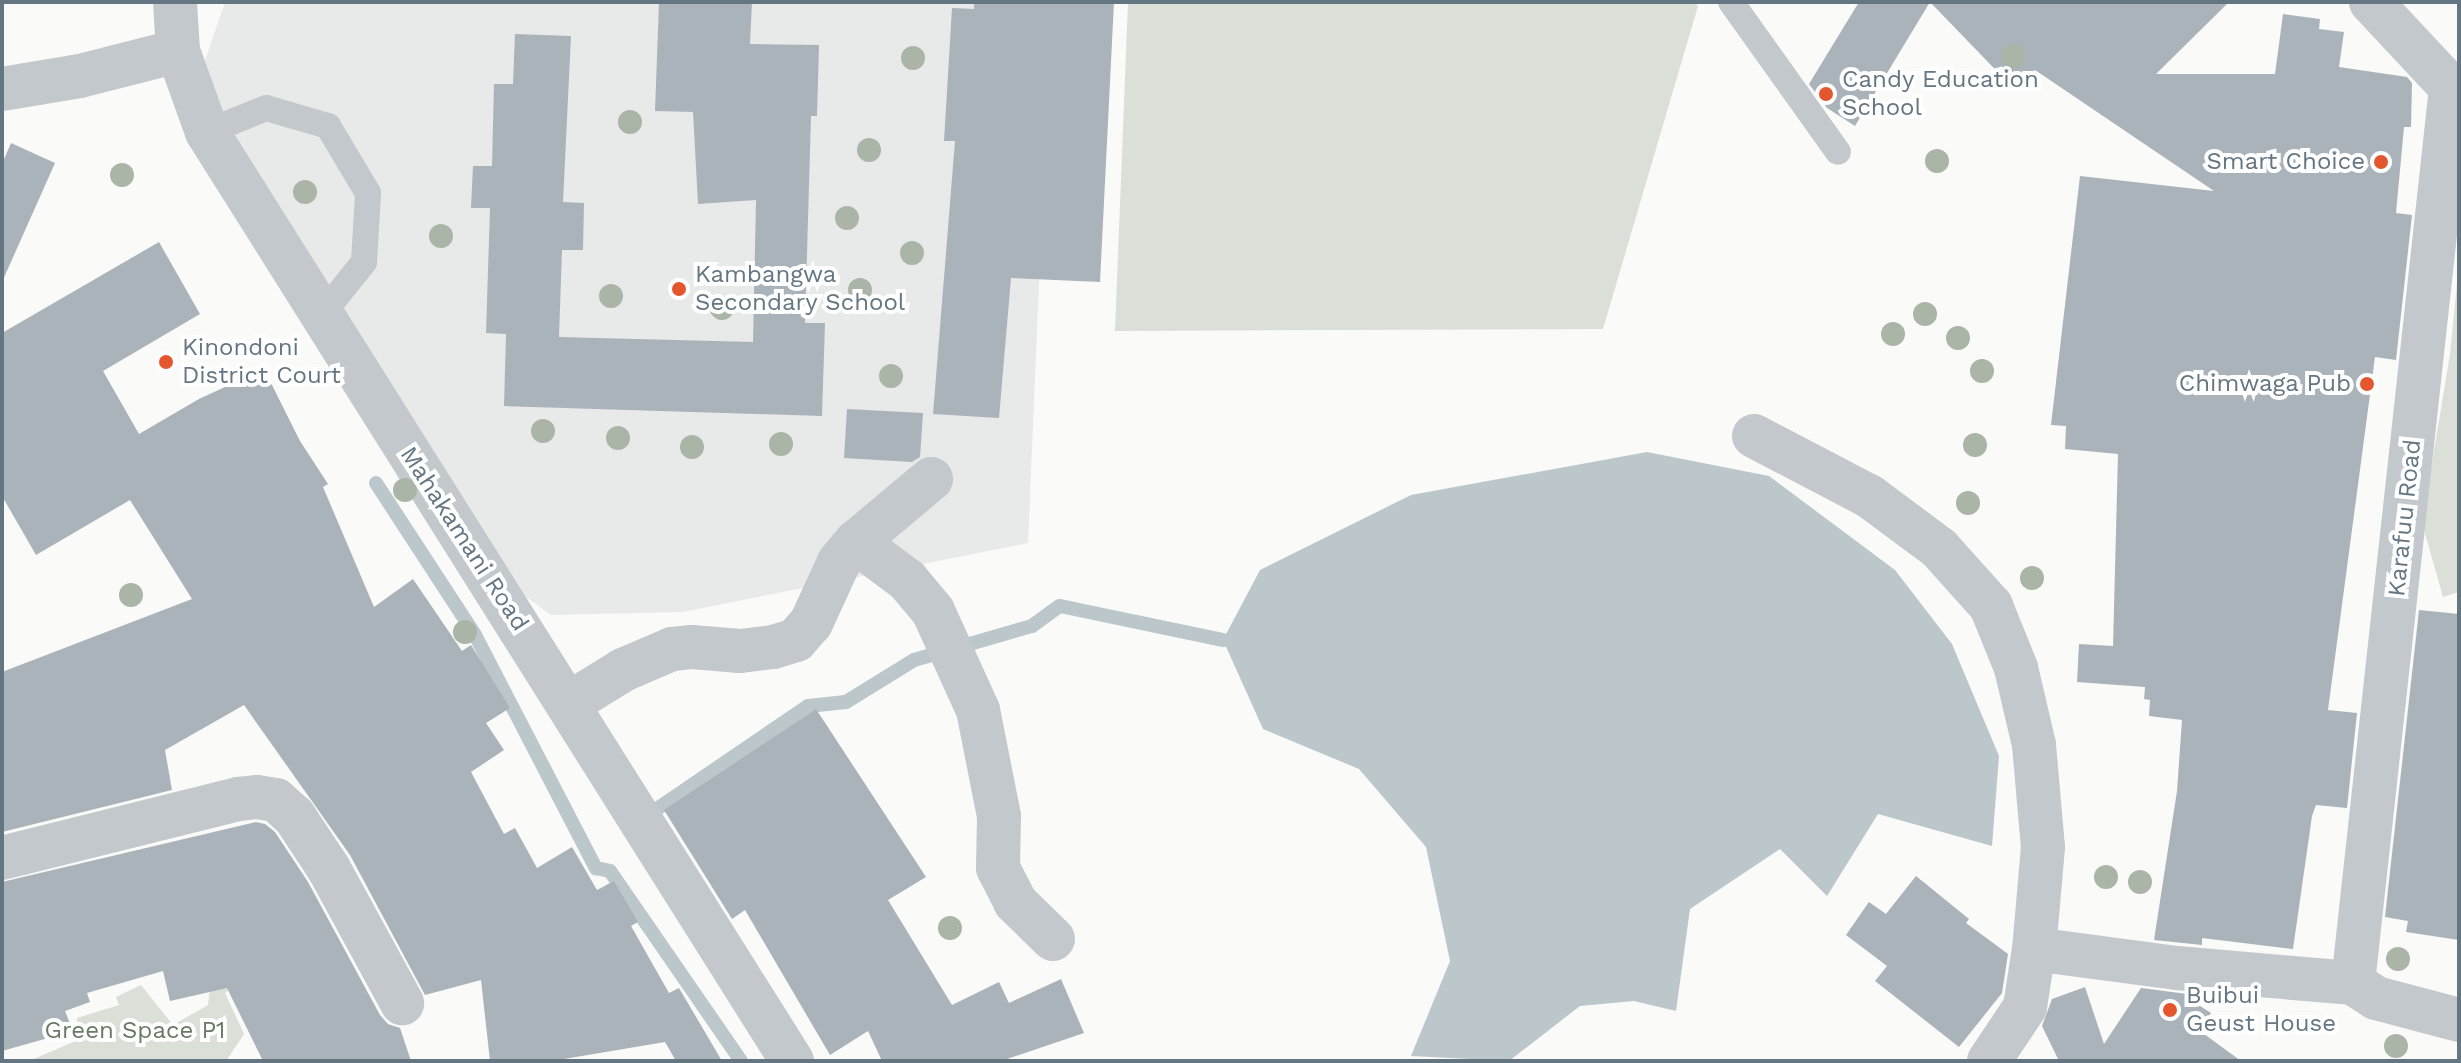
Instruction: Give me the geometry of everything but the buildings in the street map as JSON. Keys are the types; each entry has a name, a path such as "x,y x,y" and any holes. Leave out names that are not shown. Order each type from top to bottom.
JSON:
{"street":[{"name":"Mahakamani Road","path":"175,2 178,51 207,132 320,317 792,1061"},
{"path":"2371,2 2455,92"},
{"path":"2,89 80,76 178,51"},
{"name":"Karafuu Road","path":"2356,966 2455,92"},
{"path":"1754,436 1869,496 1939,548 1991,606 2016,668 2034,745 2043,847 2034,949 2025,1007 1989,1061"},
{"path":"568,704 623,670 672,649 692,647 740,651 773,647 796,640 811,623 839,562 856,542 931,479"},
{"path":"856,542 907,580 933,611 978,710 999,816 998,868 1015,902 1053,939"},
{"path":"2,858 238,799 257,797 276,800 294,816 329,869 402,1003"},
{"path":"2034,949 2177,968 2356,966 2376,998 2459,1020"}],"lane":[{"path":"1731,2 1838,152"},
{"path":"207,132 266,108 328,126 368,193 364,262 320,317"}],"shaded area":[{"name":"Kambangwa Secondary School","path":"225,2 1051,2 1028,543 682,612 551,615 525,596 197,84"},
{"path":"1647,452 1769,476 1895,570 1952,644 1999,756 1992,846 1878,814 1827,896 1780,849 1690,909 1676,1011 1634,1001 1580,1006 1509,1061 1411,1056 1450,961 1426,847 1359,769 1263,729 1223,640 1260,570 1411,495"}],"green space":[{"path":"1128,2 1694,2 1698,6 1603,329 1115,331"},
{"path":"2459,263 2459,592 2443,597 2422,523 2450,354"},
{"name":"Green Space P1","path":"284,951 225,993 244,1034 226,1061 29,1061 78,1040 77,1018 119,1005 116,997 141,985 173,1025 208,1005 213,962"}],"waterway":[{"path":"376,483 475,635 596,868 610,871 741,1061"},
{"path":"648,822 654,811 808,706 846,702 914,660 1032,626 1060,606 1223,640"}],"place":[{"name":"Candy Education School","path":"1826,94"},
{"name":"Smart Choice","path":"2381,162"},
{"name":"Kambangwa Secondary School","path":"679,289"},
{"name":"Kinondoni District Court","path":"166,362"},
{"name":"Chimwaga Pub","path":"2367,384"},
{"name":"Buibui Geust House","path":"2170,1010"}]}
